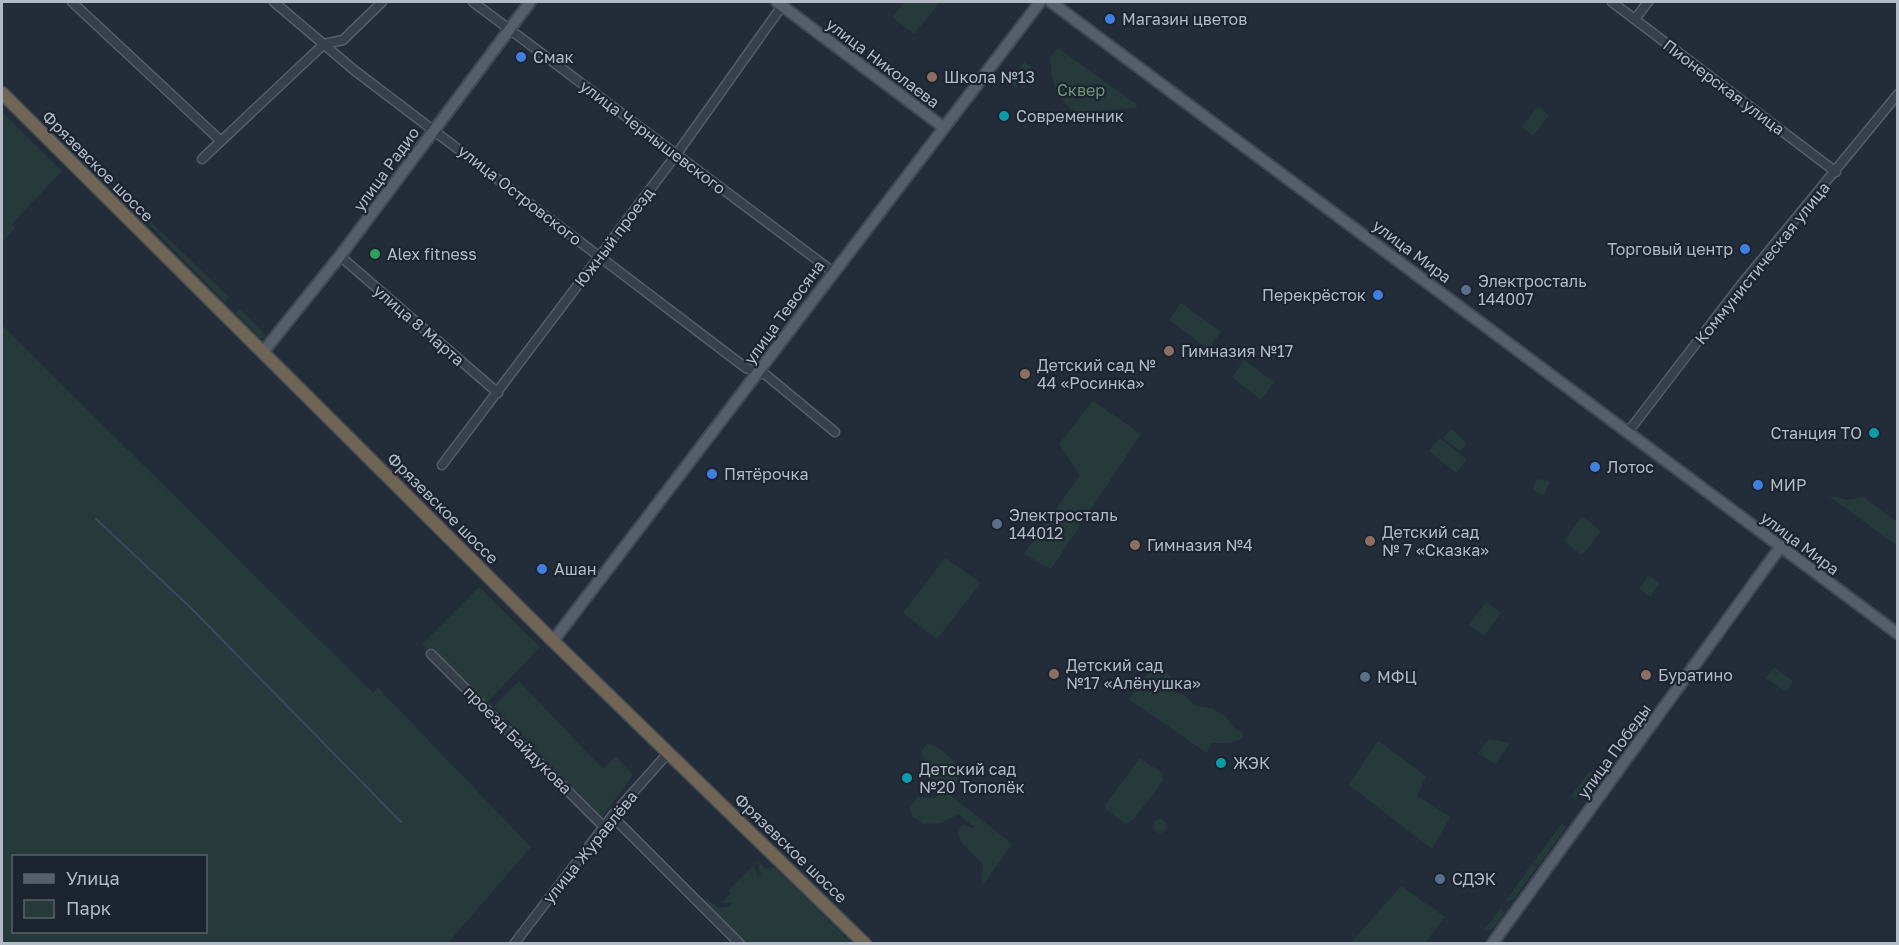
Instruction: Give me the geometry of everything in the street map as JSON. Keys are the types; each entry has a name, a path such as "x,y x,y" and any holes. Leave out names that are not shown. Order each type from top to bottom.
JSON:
{"highway":[{"name":"Фрязевское шоссе","path":"2,93 553,641 865,944"}],"main road":[{"name":"улица Радио","path":"263,352 340,256 530,2"},
{"name":"улица Тевосяна","path":"553,641 759,372 832,271 1040,2"},
{"name":"улица Мира","path":"1051,2 1898,634"},
{"name":"улица Николаева","path":"779,4 943,127"},
{"name":"улица Победы","path":"1492,944 1781,546"}],"street":[{"path":"72,2 221,141"},
{"name":"улица Островского","path":"274,2 354,70 434,128 599,257 746,368 759,372"},
{"path":"202,159 324,44 343,40 382,2"},
{"name":"улица Чернышевского","path":"473,2 832,271"},
{"name":"Пионерская улица","path":"1612,2 1836,172"},
{"path":"1635,19 1648,2"},
{"name":"Южный проезд","path":"442,465 676,155 779,4"},
{"name":"Коммунистическая улица","path":"1629,432 1740,286 1898,94"},
{"name":"улица 8 Марта","path":"340,256 498,393"},
{"path":"759,372 786,390 835,432"},
{"name":"проезд Байдукова","path":"431,654 604,827"},
{"name":"улица Журавлёва","path":"514,944 612,816 669,752"},
{"path":"612,816 740,944"}],"green space":[{"path":"905,2 940,2 914,34 892,17"},
{"name":"Сквер","path":"1058,48 1136,104 1137,108 1075,112 1063,100 1054,82 1050,58"},
{"path":"1024,62 1032,68 1023,79 1028,83 1024,88 1019,84 1016,88 1008,82"},
{"path":"1538,106 1549,115 1533,136 1522,127"},
{"path":"2,112 62,171 12,224 15,228 2,243"},
{"path":"146,217 229,297 225,302 144,219"},
{"path":"1181,303 1221,332 1208,349 1169,320"},
{"path":"240,309 266,335 266,338 260,338 236,313"},
{"path":"2,325 373,693 378,688 531,847 448,943 2,943"},
{"path":"1244,360 1274,382 1261,400 1232,377"},
{"path":"1093,401 1141,434 1051,569 1024,554 1080,475 1059,444"},
{"path":"1451,429 1467,443 1460,451 1443,438"},
{"path":"1440,438 1467,460 1456,473 1429,451"},
{"path":"1537,479 1550,481 1544,495 1532,490"},
{"path":"1829,496 1848,500 1863,497 1897,522 1897,546"},
{"path":"1582,516 1601,531 1582,555 1564,541"},
{"path":"945,558 981,583 937,639 903,613"},
{"path":"1649,575 1660,583 1650,597 1639,588"},
{"path":"479,587 540,647 483,707 422,644"},
{"path":"1486,602 1501,613 1484,636 1469,625"},
{"path":"1774,667 1793,681 1786,692 1766,678"},
{"path":"1163,668 1174,680 1174,692 1184,695 1196,706 1212,708 1226,717 1234,728 1244,734 1241,739 1229,743 1212,743 1207,753 1130,700 1147,675"},
{"path":"519,681 603,769 616,756 633,775 602,817 494,706"},
{"path":"1489,739 1510,743 1495,764 1478,753"},
{"path":"1378,741 1426,776 1417,796 1450,817 1432,849 1349,785"},
{"path":"928,743 942,750 963,770 950,795 1012,844 982,886 983,865 962,843 958,833 962,825 975,828 959,814 941,823 923,824 912,816 910,807 918,797 936,798 937,789 921,752"},
{"path":"1140,758 1162,773 1163,781 1133,820 1126,824 1106,810 1105,805"},
{"path":"1596,771 1575,800 1571,796 1589,772"},
{"path":"1157,819 1163,819 1167,826 1163,833 1157,833 1153,829 1153,823"},
{"path":"1562,823 1566,827 1539,865 1534,862"},
{"path":"756,860 766,869 774,867 852,943 746,943 704,901 707,899 719,908 730,906 732,903 722,903 731,893 729,890 753,866 758,877 761,874"},
{"path":"1532,864 1537,867 1514,899 1505,902"},
{"path":"1401,886 1445,917 1425,943 1351,943"},
{"path":"1502,907 1503,915 1492,929 1483,931"}],"waterway":[{"path":"96,519 190,607 401,822"}],"place":[{"name":"Магазин цветов","path":"1110,19"},
{"name":"Смак","path":"521,57"},
{"name":"Школа №13","path":"932,77"},
{"name":"Современник","path":"1004,116"},
{"name":"Торговый центр","path":"1745,249"},
{"name":"Alex fitness","path":"375,254"},
{"name":"Электросталь 144007","path":"1466,290"},
{"name":"Перекрёсток","path":"1378,295"},
{"name":"Гимназия №17","path":"1169,351"},
{"name":"Детский сад № 44 «Росинка»","path":"1025,374"},
{"name":"Станция ТО","path":"1874,433"},
{"name":"Лотос","path":"1595,467"},
{"name":"Пятёрочка","path":"712,474"},
{"name":"МИР","path":"1758,485"},
{"name":"Электросталь 144012","path":"997,524"},
{"name":"Детский сад № 7 «Сказка»","path":"1370,541"},
{"name":"Гимназия №4","path":"1135,545"},
{"name":"Ашан","path":"542,569"},
{"name":"Детский сад №17 «Алёнушка»","path":"1054,674"},
{"name":"Буратино","path":"1646,675"},
{"name":"МФЦ","path":"1365,677"},
{"name":"ЖЭК","path":"1221,763"},
{"name":"Детский сад №20 Тополёк","path":"907,778"},
{"name":"СДЭК","path":"1440,879"}]}
